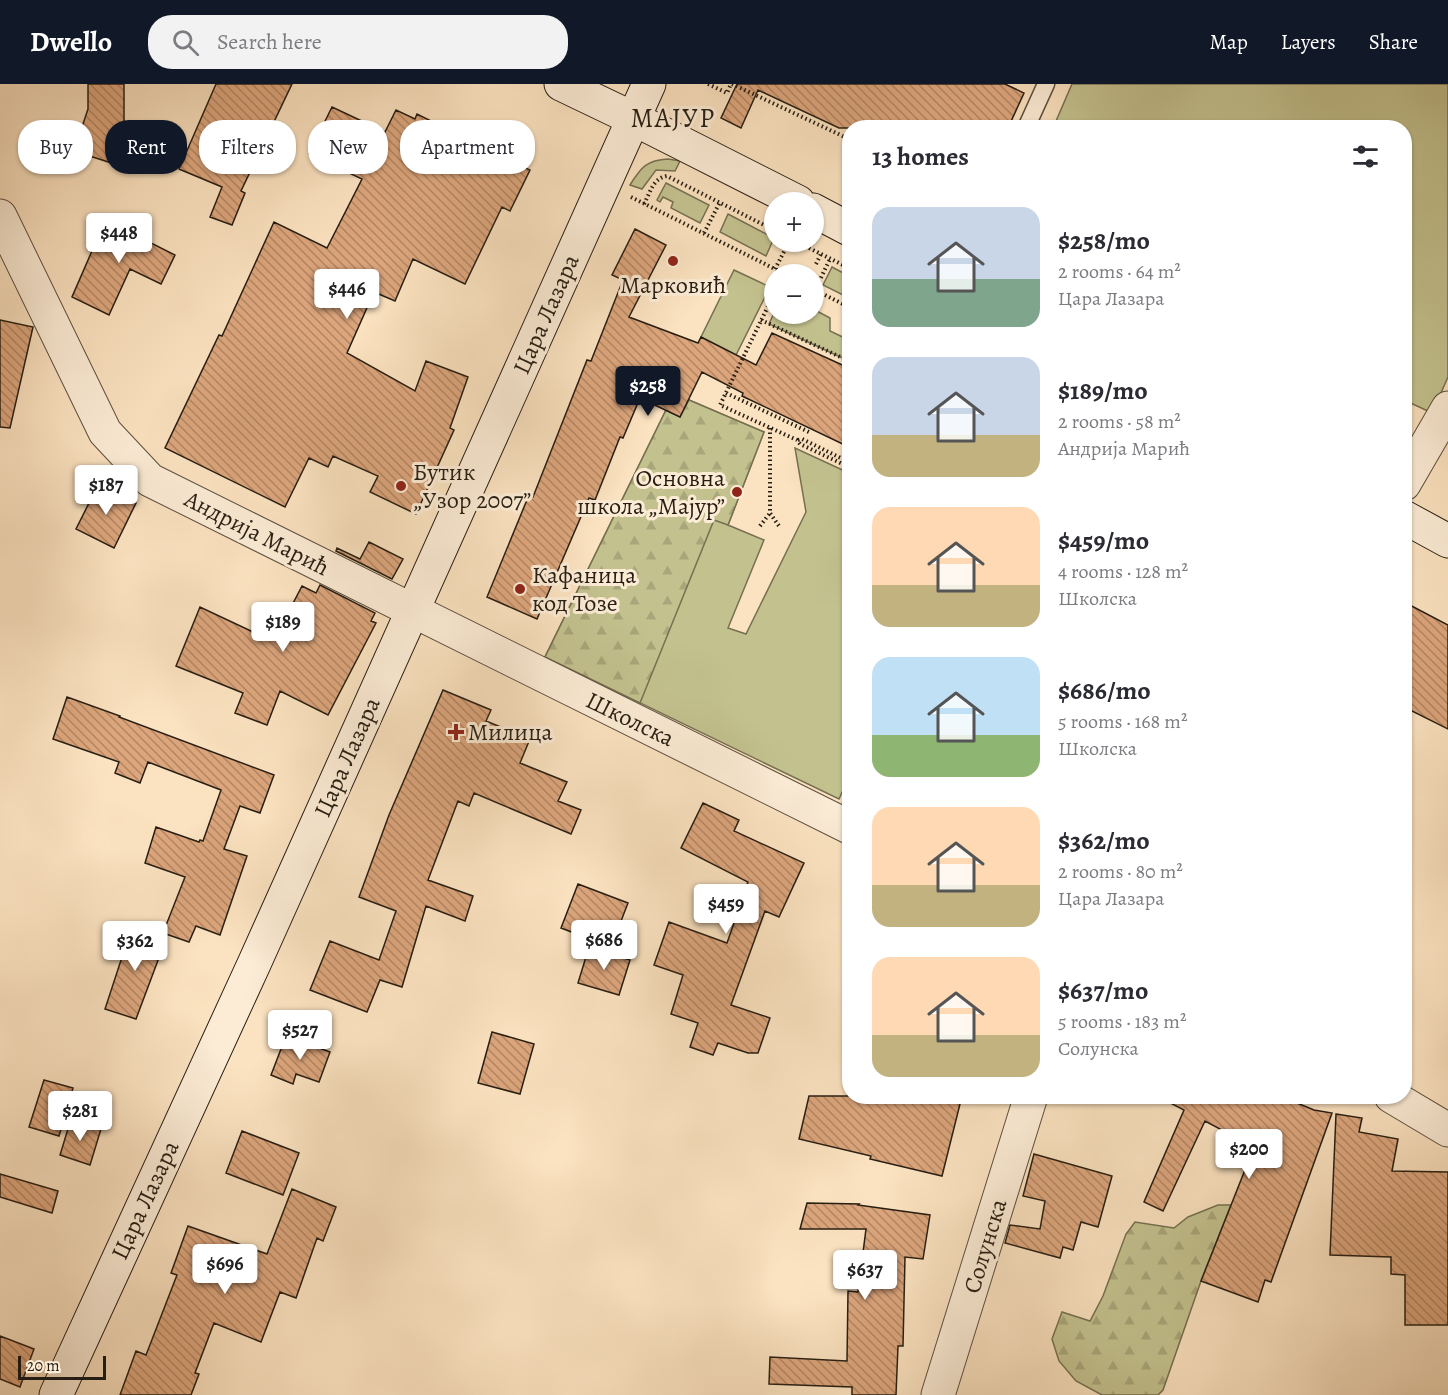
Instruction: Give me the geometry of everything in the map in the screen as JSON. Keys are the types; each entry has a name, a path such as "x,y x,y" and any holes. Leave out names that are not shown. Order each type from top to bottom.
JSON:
{"street":[{"path":"561,84 778,192"},
{"name":"Цара Лазара","path":"56,1395 254,964 650,84"},
{"name":"Андрија Марић","path":"0,216 105,432 150,480 412,611"},
{"path":"824,216 842,225"},
{"path":"1412,471 1448,408"},
{"path":"1412,521 1448,541"},
{"name":"Школска","path":"412,611 842,824"},
{"name":"Солунска","path":"938,1395 1029,1104"},
{"path":"1404,1104 1448,1130"}],"lane":[{"path":"1030,120 1046,84"}],"path":[{"path":"708,84 727,93 732,84 842,136"},
{"path":"644,204 655,182 665,176 764,225"},
{"path":"604,184 765,264"},
{"path":"704,233 720,202"},
{"path":"817,252 842,265"},
{"path":"816,264 821,254"},
{"path":"824,270 830,259"},
{"path":"824,294 842,303"},
{"path":"764,314 720,405 797,440 800,444 842,464"},
{"path":"761,320 842,358"},
{"path":"726,393 811,433"},
{"path":"770,428 770,513 779,526"},
{"path":"797,440 802,439 842,459"},
{"path":"760,526 770,513"}],"green space":[{"path":"1072,84 1448,84 1448,377 1432,413 1412,404 1412,120 1056,120"},
{"path":"668,159 680,161 675,171 656,170 642,189 630,185 645,166 655,161"},
{"path":"666,183 709,205 700,223 671,208 673,202 663,197 660,202 657,200"},
{"path":"728,214 764,233 764,252 768,252 766,256 720,232"},
{"path":"832,267 842,272 842,294 824,286"},
{"path":"734,270 764,284 764,299 736,355 701,337"},
{"path":"824,315 830,318 830,331 842,337 842,358 769,324 824,324"},
{"name":"Основна школа „Мајур”","path":"689,400 764,432 728,525 764,540 728,628 746,634 806,512 795,448 842,470 842,792 839,799 545,657 666,410 680,417"},
{"path":"689,400 764,432 728,525 714,520 640,703 545,657 666,410 680,417"},
{"path":"1218,1205 1231,1205 1201,1281 1163,1390 1158,1395 1102,1395 1076,1381 1059,1361 1052,1339 1062,1312 1090,1321 1103,1296 1126,1234 1135,1222 1174,1228 1188,1217"}],"building":[{"path":"88,84 124,84 124,120 105,120 105,161 93,157 93,120 84,120 88,109"},
{"path":"216,84 292,84 275,120 200,120"},
{"path":"737,84 1005,84 1024,93 1012,120 842,120 842,128 839,128 758,90 741,128 721,118"},
{"path":"332,107 360,120 326,120"},
{"path":"396,110 415,119 417,114 429,120 400,120 400,174 528,174 510,211 502,207 465,284 413,259 395,301 374,292 347,353 415,391 426,361 468,377 450,428 454,430 416,514 370,492 378,476 333,456 328,467 309,458 285,507 165,448 219,335 222,336 274,222 327,248 362,179 351,174 388,174 388,126"},
{"path":"199,123 199,174 249,174 241,191 245,193 232,225 210,217 222,187 187,172 187,151"},
{"path":"111,214 149,234 145,240 175,255 161,284 130,269 109,315 72,297 98,237"},
{"path":"635,229 666,245 629,317 698,343 701,337 756,365 772,333 842,365 842,444 742,396 743,393 702,372 680,417 640,398 623,438 620,437 595,500 589,498 537,619 487,597 529,495 533,497 587,360 591,361 623,280 612,275"},
{"path":"0,320 33,327 10,428 0,427"},
{"path":"98,485 136,503 114,548 76,529"},
{"path":"369,542 403,559 392,579 336,551 337,548 360,559"},
{"path":"320,585 375,613 371,621 376,623 328,715 280,691 267,725 235,713 243,693 176,666 200,607 274,640 302,586 316,593"},
{"path":"1412,606 1448,625 1448,729 1412,711"},
{"path":"443,690 491,710 486,721 530,739 520,763 567,782 558,801 581,810 571,834 474,793 469,806 458,801 428,880 473,896 465,921 426,906 402,987 380,980 367,1012 310,990 330,941 379,960 396,911 359,897 389,815"},
{"path":"67,697 274,775 260,813 240,806 224,849 247,856 220,935 196,926 189,942 163,933 185,877 145,863 156,827 199,842 203,841 221,790 148,762 140,783 115,773 119,762 53,739"},
{"path":"703,803 739,820 734,831 804,863 779,917 765,911 731,1005 770,1018 758,1053 748,1053 718,1043 713,1055 690,1047 698,1023 671,1014 683,975 654,965 669,922 727,943 742,900 740,899 748,882 681,848"},
{"path":"578,884 628,903 611,947 561,928"},
{"path":"130,925 166,939 136,1019 105,1009"},
{"path":"589,947 630,960 619,995 578,983"},
{"path":"492,1032 534,1044 520,1094 478,1083"},
{"path":"286,1036 330,1052 319,1082 296,1074 293,1084 271,1075"},
{"path":"44,1080 73,1088 59,1136 29,1127"},
{"path":"809,1096 842,1096 842,1104 960,1104 942,1176 799,1139"},
{"path":"1172,1104 1299,1104 1314,1110 1332,1113 1271,1282 1265,1280 1258,1302 1201,1281 1254,1147 1205,1121 1163,1211 1144,1202 1184,1110"},
{"path":"1336,1114 1362,1118 1359,1132 1398,1139 1392,1171 1448,1172 1448,1325 1405,1325 1405,1275 1391,1274 1391,1257 1330,1255"},
{"path":"71,1119 101,1129 90,1165 60,1155"},
{"path":"242,1131 299,1153 283,1195 226,1173"},
{"path":"1034,1154 1112,1176 1098,1227 1081,1222 1073,1250 1063,1247 1060,1258 1005,1243 1010,1225 1040,1229 1045,1201 1023,1196"},
{"path":"0,1174 58,1191 52,1213 0,1197"},
{"path":"292,1189 336,1207 323,1241 317,1238 296,1298 280,1292 261,1342 214,1323 195,1373 199,1374 191,1395 120,1395 136,1351 146,1355 177,1275 171,1273 188,1226 267,1254"},
{"path":"807,1203 859,1204 930,1215 923,1259 905,1257 903,1346 898,1346 896,1395 852,1395 852,1387 769,1384 770,1357 847,1361 848,1291 858,1292 866,1229 800,1229"},
{"path":"0,1336 34,1349 20,1387 0,1379"}],"place":[{"name":"Марковић","path":"673,261"},
{"name":"Бутик „Узор 2007”","path":"401,486"},
{"name":"Основна школа „Мајур”","path":"737,492"},
{"name":"Кафаница код Тозе","path":"520,589"},
{"name":"Милица","path":"456,732"}],"district":[{"name":"МАЈУР","path":"673,118"}]}
